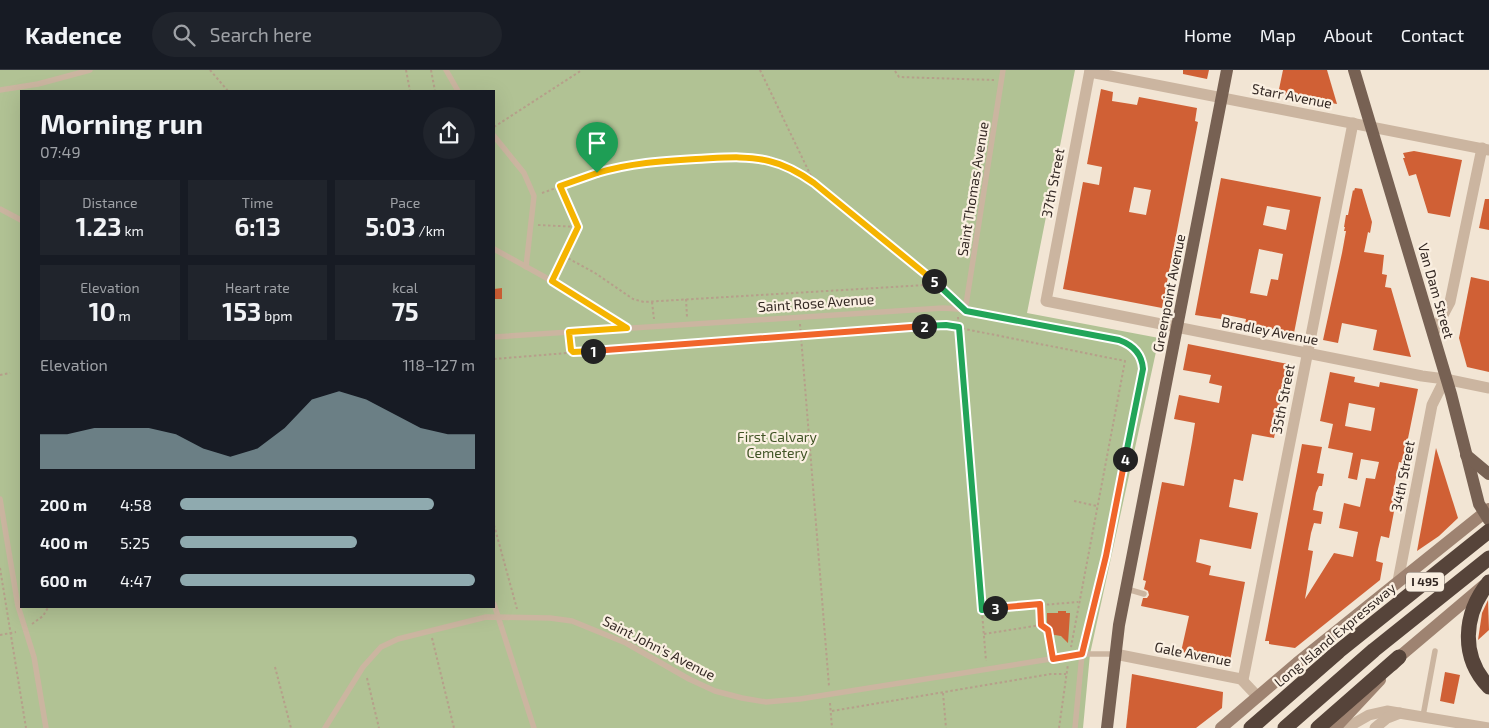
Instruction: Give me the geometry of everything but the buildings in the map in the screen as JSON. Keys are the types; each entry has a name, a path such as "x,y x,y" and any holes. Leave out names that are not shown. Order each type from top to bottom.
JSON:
{"highway":[{"name":"Long Island Expressway","path":"1251,728 1361,633 1489,531"},
{"name":"I 495","path":"1285,728 1374,650 1489,558"},
{"path":"1489,582 1476,603 1468,632 1472,660 1479,675 1489,688"},
{"path":"1318,728 1399,657"}],"main road":[{"name":"Greenpoint Avenue","path":"1107,728 1115,654 1227,70"},
{"name":"Van Dam Street","path":"1354,70 1451,394 1479,504 1487,514"},
{"path":"1466,456 1489,474"},
{"path":"1222,728 1297,663 1398,581 1487,514"},
{"path":"1335,728 1369,693 1399,657 1489,582"}],"street":[{"name":"Starr Avenue","path":"1090,71 1485,149"},
{"name":"37th Street","path":"1046,301 1090,71"},
{"name":"35th Street","path":"1243,680 1353,123"},
{"path":"1433,334 1450,302 1485,149"},
{"name":"Bradley Avenue","path":"1046,301 1307,354 1489,388"},
{"name":"34th Street","path":"1398,581 1432,405 1445,379"},
{"name":"Gale Avenue","path":"1115,654 1243,680 1258,697"},
{"path":"1346,728 1362,718 1387,711 1489,728"},
{"path":"1375,728 1387,718 1401,713"}],"lane":[{"path":"0,90 38,84 90,70"},
{"path":"446,70 457,90"},
{"name":"Saint Thomas Avenue","path":"966,311 1003,70"},
{"path":"495,137 524,173 534,196 526,266"},
{"path":"814,183 939,284 966,311"},
{"path":"0,209 20,219"},
{"path":"495,250 552,281 627,328"},
{"name":"Saint Rose Avenue","path":"495,337 934,308 958,309 1119,340 1128,344 1135,349 1141,360 1142,373 1106,556 1082,654"},
{"path":"0,499 18,606 34,657 46,728"},
{"path":"1127,589 1144,594"},
{"path":"495,608 534,728"},
{"name":"Saint John's Avenue","path":"325,728 363,666 381,647 392,641 480,618 572,621 626,643 689,679 715,691 735,697 766,702 789,701 830,695 1082,654 1115,654"},
{"path":"1423,716 1435,651"},
{"path":"1075,728 1082,654"}],"path":[{"path":"210,70 227,90"},
{"path":"406,70 410,90"},
{"path":"431,70 435,90"},
{"path":"495,127 582,70"},
{"path":"760,70 814,183"},
{"path":"895,71 898,77 1002,81"},
{"path":"534,196 610,169 641,163 722,157 754,159 776,163 796,171 814,183"},
{"path":"552,281 578,227 560,186"},
{"path":"530,225 578,227"},
{"path":"564,256 595,273 633,299 644,302 939,284"},
{"path":"686,299 687,324"},
{"path":"652,302 654,326"},
{"path":"958,309 987,669"},
{"path":"495,359 800,334 946,325 1125,361 1078,602 1066,674 1060,728"},
{"path":"569,332 571,350 573,352"},
{"path":"800,334 832,728"},
{"path":"0,374 10,373"},
{"path":"1074,501 1097,506"},
{"path":"495,529 519,619"},
{"path":"0,568 26,728"},
{"path":"982,610 1078,602"},
{"path":"1040,604 1041,625"},
{"path":"984,634 1041,625 1048,630 1053,659"},
{"path":"430,631 454,728"},
{"path":"363,666 379,728"},
{"path":"275,667 291,728"},
{"path":"831,712 1051,674 1066,674"},
{"path":"943,692 946,728"}],"green space":[{"name":"First Calvary Cemetery","path":"0,70 1075,70 1027,313 1159,338 1090,654 1083,728 0,728"}],"route":[{"path":"722,157 766,160 776,163 796,171 814,183 939,284 966,311 1119,340 1132,346 1140,355 1143,369 1106,556 1082,654 1053,659 1048,630 1041,625 1040,604 982,610 959,327 946,325 800,334 573,352 571,350 569,332 627,328 552,281 578,227 560,186 597,173 641,163 722,157"}]}
